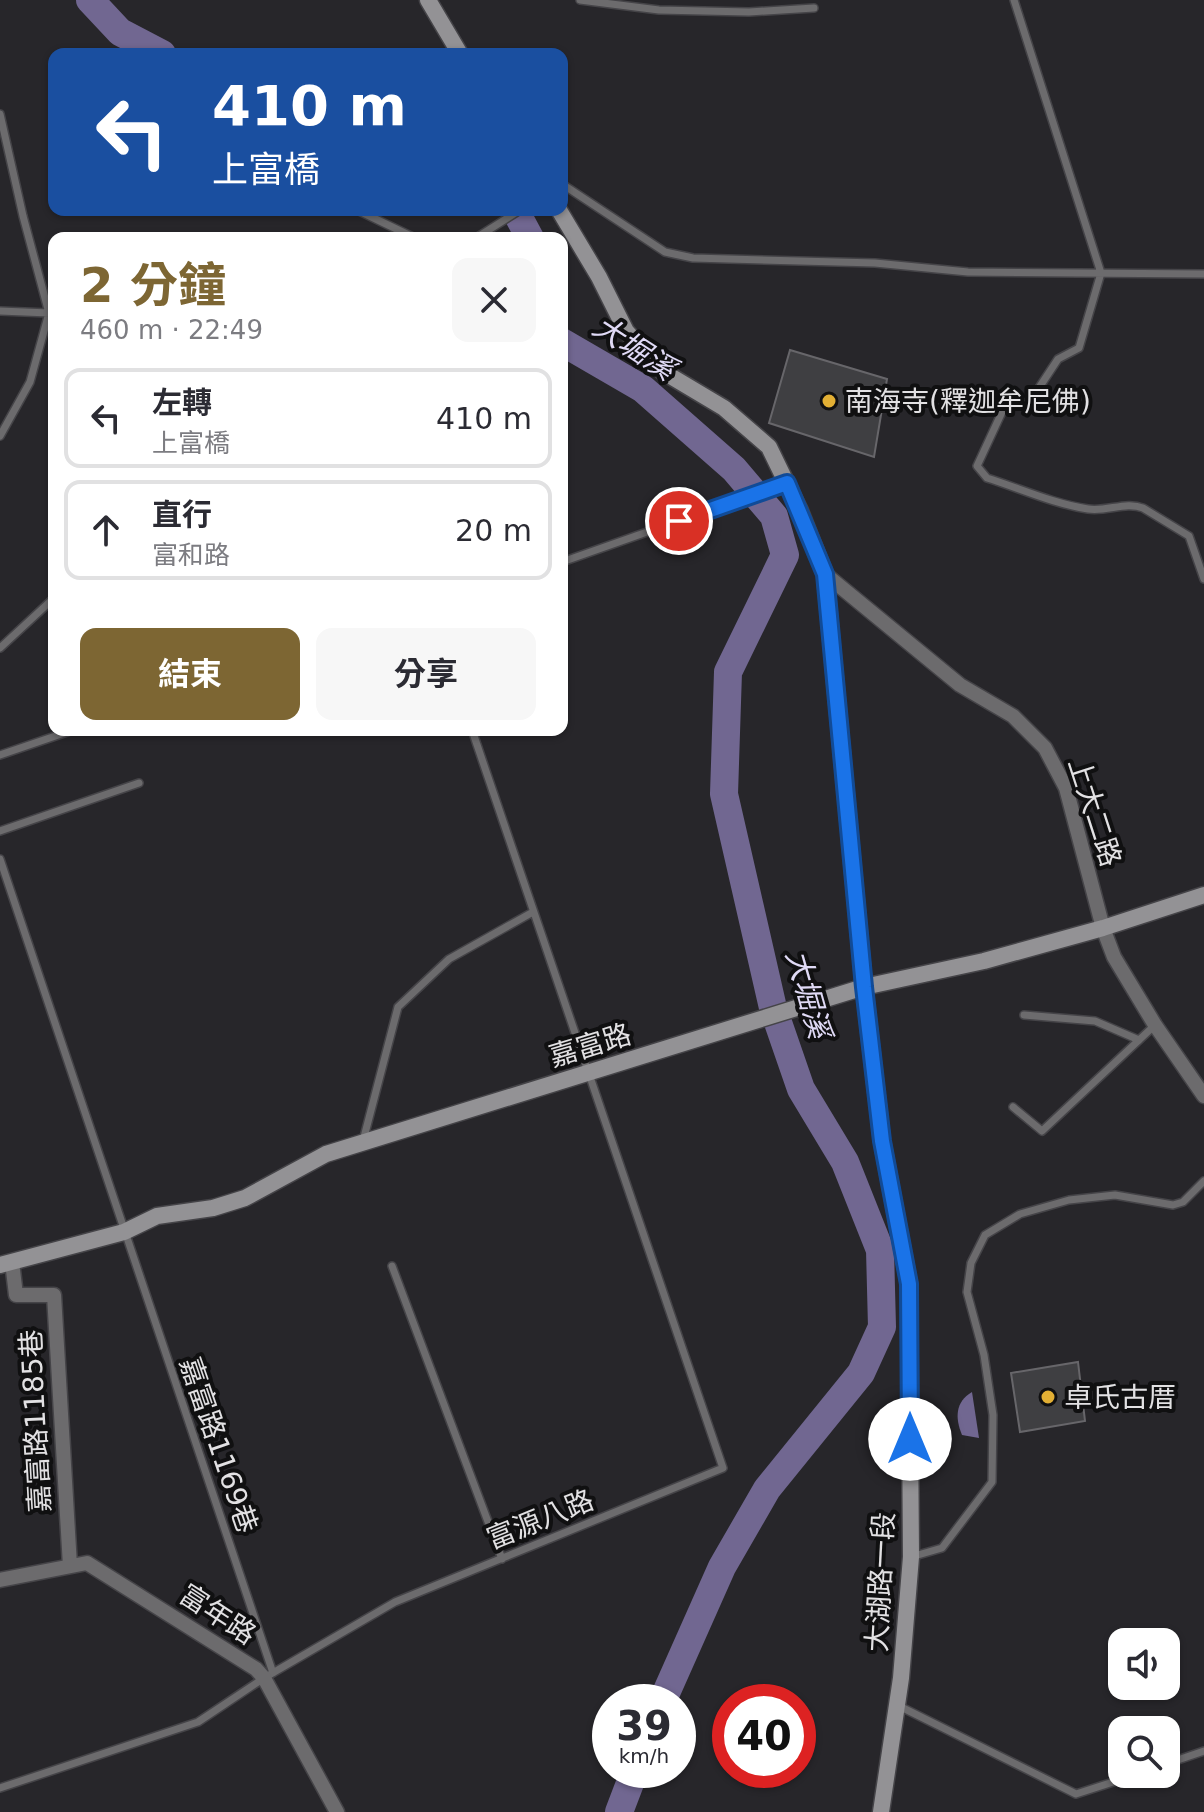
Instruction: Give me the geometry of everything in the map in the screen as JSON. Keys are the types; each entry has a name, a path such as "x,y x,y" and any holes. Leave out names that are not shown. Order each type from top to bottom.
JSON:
{"street":[{"path":"428,0 456,48"},
{"name":"大湖路一段","path":"563,216 599,277 626,331 662,371 724,408 769,447 781,485 825,574 864,987 882,1141 909,1284 911,1557 897,1705 881,1812"},
{"name":"上大二路","path":"825,574 960,685 1013,716 1045,748 1066,788 1103,928 1114,957 1155,1025 1204,1096"},
{"name":"嘉富路","path":"6,1263 124,1232 157,1216 213,1208 245,1198 326,1154 831,997 984,961 1103,928 1204,895"},
{"name":"嘉富路1185巷","path":"6,1263 16,1295 54,1295 70,1566"},
{"name":"富年路","path":"0,1580 87,1563 269,1675 337,1812"}],"lane":[{"path":"580,0 659,10 749,12 814,8"},
{"path":"746,0 749,12"},
{"path":"1014,0 1101,273 1079,348 1058,359 1029,403 1009,405 1002,412 977,466 987,478 1085,509 1104,511 1136,505 1143,508 1189,536 1204,579"},
{"path":"0,114 23,216 48,305"},
{"path":"568,188 665,252 693,258 875,263 968,272 1204,274"},
{"path":"369,216 403,232"},
{"path":"485,232 511,216"},
{"path":"0,311 48,316"},
{"path":"0,436 30,382 48,325"},
{"path":"568,560 781,485"},
{"path":"0,648 48,604"},
{"path":"0,755 55,736"},
{"path":"474,736 588,1073"},
{"path":"0,831 139,783"},
{"name":"嘉富路1169巷","path":"0,859 269,1675"},
{"path":"363,1142 398,1007 449,959 533,912"},
{"path":"1024,1015 1095,1021 1139,1040"},
{"path":"1013,1107 1042,1131 1155,1025"},
{"name":"富源八路","path":"0,1788 198,1722 269,1675 395,1602 723,1468 588,1073"},
{"path":"911,1557 942,1548 992,1482 993,1415 984,1355 967,1292 971,1263 985,1235 1020,1214 1069,1200 1115,1195 1173,1205 1183,1202 1204,1181"},
{"path":"392,1266 502,1559"},
{"path":"897,1705 1076,1794 1108,1784"},
{"path":"1180,1759 1204,1751"}],"shaded area":[{"path":"972,1392 979,1438 962,1435 958,1423 962,1401"}],"building":[{"name":"南海寺(釋迦牟尼佛)","path":"790,350 887,379 874,457 769,423"},
{"name":"卓氏古厝","path":"1078,1362 1085,1421 1020,1432 1011,1373"}],"waterway":[{"name":"大堀溪","path":"90,0 120,32 151,48"},
{"name":"大堀溪","path":"518,216 527,232"},
{"name":"大堀溪","path":"568,345 643,389 734,469 774,516 785,555 728,672 724,794 773,1008 801,1089 845,1162 880,1250 882,1327 861,1373 767,1489 722,1567 670,1684"},
{"name":"大堀溪","path":"619,1812 628,1788"}],"place":[{"name":"南海寺(釋迦牟尼佛)","path":"829,401"},
{"name":"卓氏古厝","path":"1048,1397"}],"route":[{"path":"679,521 787,483 825,574 864,987 882,1141 909,1284 910,1439"}]}
